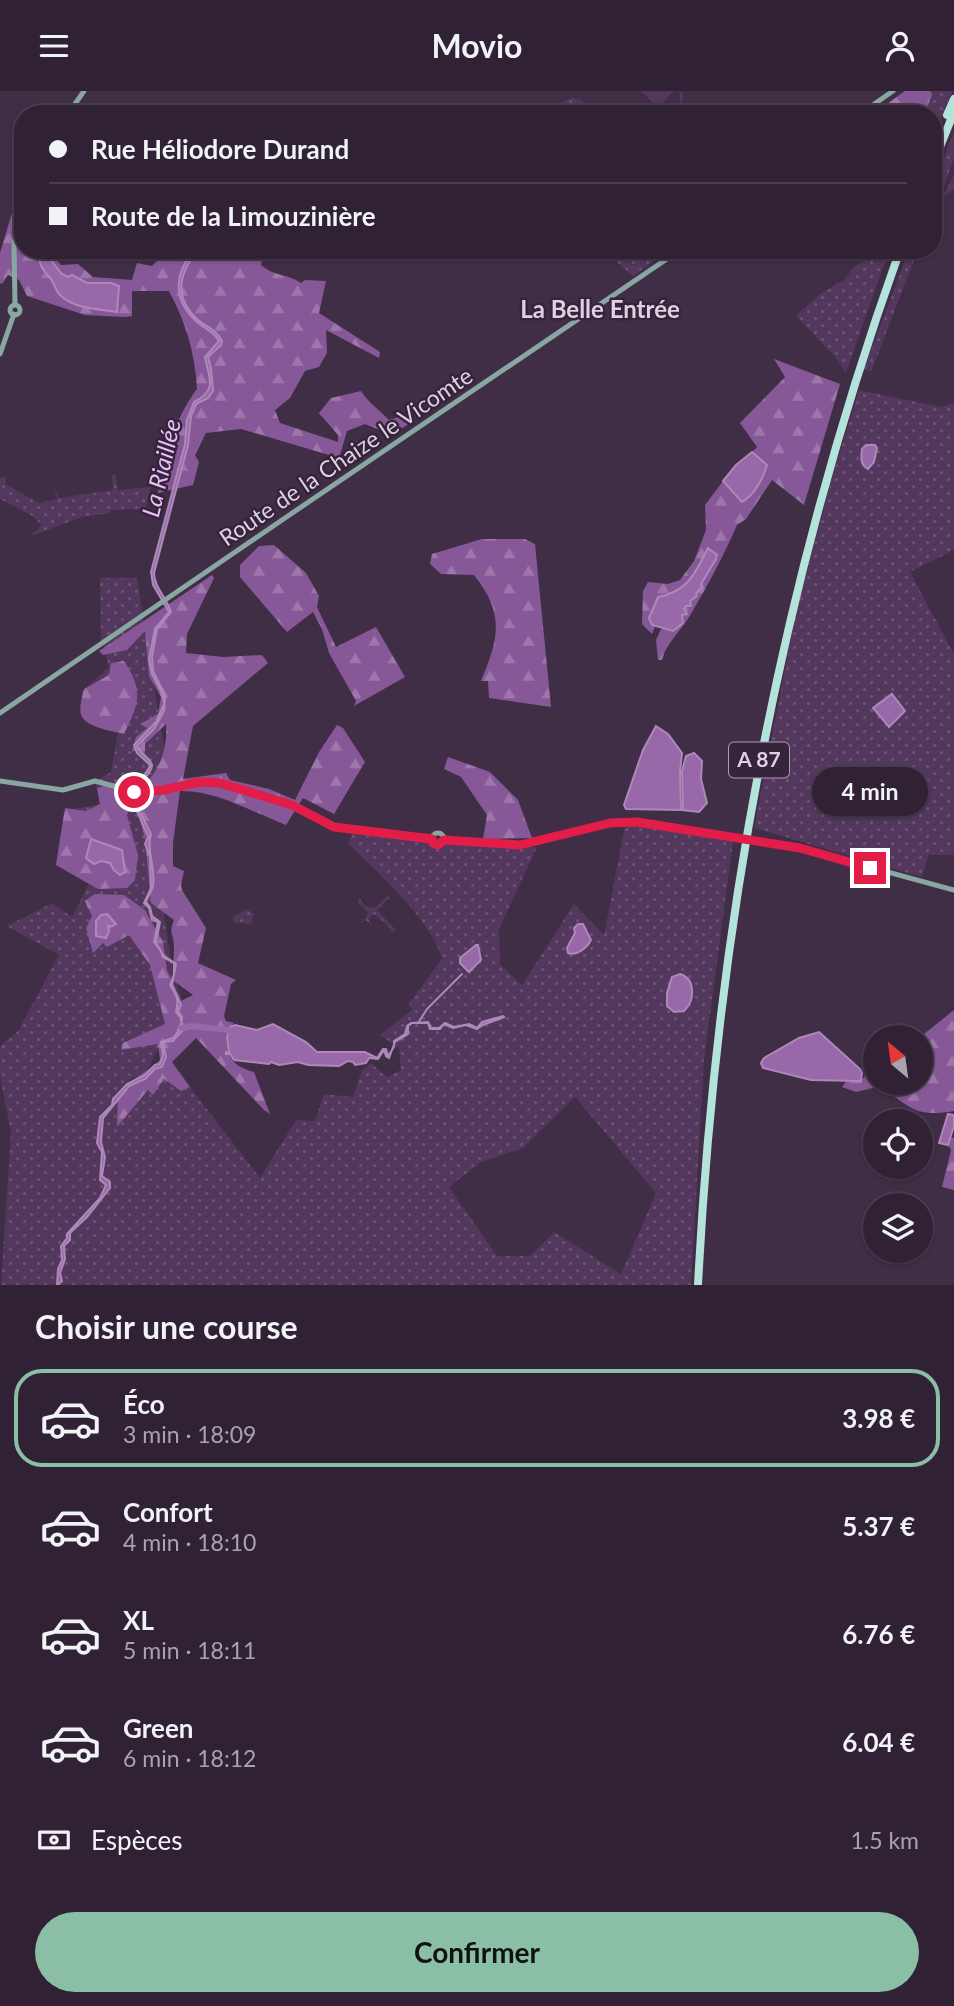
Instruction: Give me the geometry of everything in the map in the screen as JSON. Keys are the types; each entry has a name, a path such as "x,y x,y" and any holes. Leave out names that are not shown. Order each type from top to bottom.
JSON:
{"highway":[{"path":"942,129 954,99"},
{"path":"942,142 954,112"},
{"name":"A 87","path":"696,1285 701,1163 715,1018 731,896 756,747 784,620 816,495 850,381 892,259"},
{"name":"A 87","path":"696,1285 721,1006 738,879 764,736 795,596 821,497 859,370 897,259"}],"street":[{"path":"873,105 893,91"},
{"path":"0,354 14,314 20,311 15,305 15,259"},
{"name":"Route de la Chaize le Vicomte","path":"0,713 667,259"},
{"path":"0,781 63,790 95,781 139,793 211,782 292,805 334,827 432,839 433,843 438,845 444,840 520,845 610,823 654,823 813,851 891,875 954,890"}],"shaded area":[{"path":"641,91 674,91 663,102 665,105 655,105"},
{"path":"679,91 683,93 682,102 678,105 680,102"},
{"path":"930,91 952,91 942,116 942,105 928,105 932,94"},
{"path":"572,98 580,99 585,104 585,105 555,105"},
{"path":"954,131 954,158 942,190 942,163"},
{"path":"954,174 954,189 942,197 942,193 946,192"},
{"path":"39,259 50,259 61,273 68,277 72,275 87,283 111,283 119,286 117,312 71,303 59,294"},
{"path":"188,259 192,259 186,267 181,285 184,302 197,319 214,331 222,341 208,357 213,391 208,398 196,404 191,416 188,445 154,573 156,583 171,612 157,629 152,657 153,671 165,695 164,711 154,729 137,746 152,765 138,791 135,791 150,765 137,753 134,745 156,722 164,704 163,695 152,674 149,659 155,629 169,612 153,585 151,572 185,444 187,420 194,402 209,388 210,377 205,357 219,341 197,322 182,302 179,285 183,267"},
{"path":"613,259 657,259 633,276"},
{"path":"866,259 886,259 846,373 835,357 796,316 821,293 844,280 854,267"},
{"path":"906,259 915,259 871,372 864,369"},
{"path":"859,390 941,407 954,403 954,550 910,572 954,654 954,855 928,855 922,877 754,828 796,613 831,481"},
{"path":"866,445 875,445 877,448 874,462 868,469 861,458 862,449"},
{"path":"752,452 767,465 758,486 742,502 723,481 736,465"},
{"path":"112,475 116,475 117,490 151,487 145,509 111,510 110,513 82,517 34,535 32,533 39,529 41,524 32,516 0,499 0,478 7,477 5,484 39,503 57,499 54,486 59,498 113,490"},
{"path":"708,548 717,555 716,559 701,584 702,587 696,593 697,596 690,601 691,606 684,609 687,614 682,615 683,623 673,631 652,625 649,618 658,597 668,595 683,586 694,574"},
{"path":"100,578 137,578 167,767 164,916 171,961 182,1001 146,1073 131,1079 118,1092 118,1126 149,1089 153,1094 164,1079 181,1091 190,1087 260,1178 296,1120 315,1121 324,1094 353,1097 362,1070 371,1063 387,1077 401,1070 399,1048 380,1035 412,1010 409,1003 442,959 415,912 348,843 352,834 537,847 499,929 500,964 522,985 574,904 604,935 625,826 645,825 733,842 704,1060 691,1285 1,1285 11,1132 0,1077 0,1046 18,1031 59,955 7,926 52,903 72,917 89,884 56,865 64,811 100,804 95,781 111,772 119,726 82,717 82,691 109,667 101,638","holes":["575,1097 656,1193 621,1274 554,1232 530,1256 497,1256 449,1187 481,1162 523,1148"]},
{"path":"892,694 905,711 889,727 873,708"},
{"path":"656,726 668,734 682,753 681,810 626,809 624,805 643,750"},
{"path":"694,753 702,761 701,779 707,803 699,812 683,810 682,771 686,756"},
{"path":"134,794 151,834 154,879 152,888 146,902 150,907 152,916 160,922 156,943 158,947 154,942 158,922 152,920 149,908 144,903 151,888 150,856 145,844 149,836 133,806"},
{"path":"91,839 122,850 125,872 120,875 110,863 101,861 94,864 86,858"},
{"path":"388,895 390,897 377,910 396,930 393,933 374,914 368,919 373,926 366,920 353,926 365,919 368,912 357,902 360,899 366,907 375,908"},
{"path":"247,909 254,914 251,924 234,922 233,917"},
{"path":"107,914 116,924 108,926 106,938 96,936 96,921 101,915"},
{"path":"578,924 583,924 591,940 581,951 568,953 567,948"},
{"path":"476,945 481,960 469,972 460,963 460,958"},
{"path":"680,974 689,980 692,996 684,1011 674,1012 667,1006 667,993 672,977"},
{"path":"174,975 172,985 181,1005 178,1011 182,1017 181,1022 176,1012 177,998 170,985"},
{"path":"504,1017 477,1029 466,1025 453,1028 444,1024 440,1029 430,1029 428,1023 412,1023 408,1026 408,1034 394,1045 394,1041 405,1034 407,1026 411,1023 428,1022 431,1028 439,1028 445,1023 454,1027 469,1024 477,1028 482,1022"},
{"path":"181,1023 183,1030 173,1041 163,1042 166,1057 162,1067 129,1086 103,1118 101,1142 105,1157 102,1176 110,1182 110,1188 70,1233 70,1240 64,1246 65,1259 60,1273 62,1281 57,1285 58,1269 62,1260 61,1246 67,1234 100,1198 106,1185 100,1180 102,1152 97,1143 100,1117 127,1084 160,1064 163,1054 161,1042 173,1038 181,1028"},
{"path":"273,1024 306,1042 317,1052 365,1052 377,1058 383,1049 386,1049 388,1056 392,1050 389,1058 384,1050 378,1059 369,1058 366,1063 355,1065 348,1061 339,1066 298,1062 269,1064 234,1060 230,1054 226,1054 229,1053 227,1037 230,1027 235,1025 257,1030"},
{"path":"819,1032 860,1069 861,1081 811,1080 763,1068 761,1063 764,1058 799,1038"},
{"path":"948,1114 954,1115 954,1126 948,1145 939,1143"}],"green space":[{"path":"905,91 930,91 932,94 928,105 886,105"},
{"path":"14,206 14,259 56,259 61,265 78,264 93,277 132,280 137,263 152,266 159,259 262,259 261,265 301,283 305,280 326,281 319,313 380,352 379,358 326,330 327,353 319,367 305,371 290,398 275,410 280,423 338,442 338,435 319,413 331,398 361,391 389,420 406,415 410,423 392,435 365,424 347,431 339,458 241,429 206,433 195,455 199,462 193,485 158,493 176,426 197,389 189,339 169,291 132,291 132,316 85,315 27,296 19,280 8,275 2,284 0,283 0,253"},
{"path":"774,359 840,384 804,505 772,480 746,519 737,525 691,614 667,648 662,660 658,660 656,640 661,629 675,630 684,609 717,555 713,551 692,578 671,595 652,625 655,627 652,634 642,624 643,591 648,582 668,584 680,580 694,561 706,530 705,505 723,481 742,502 765,463 752,452 757,447 740,423 785,377"},
{"path":"482,539 525,539 535,544 551,707 489,698 488,681 481,681 495,639 495,614 491,602 474,575 441,574 430,564 432,554"},
{"path":"274,545 306,573 319,596 317,607 336,647 376,627 405,677 354,706 356,701 329,653 322,629 313,612 287,632 240,577 240,565 259,546"},
{"path":"212,575 214,578 187,634 186,653 223,657 262,655 268,663 193,726 183,779 226,773 230,780 269,789 295,800 319,752 337,725 343,728 365,762 334,814 303,798 286,825 220,798 180,791 173,843 173,866 184,871 182,890 206,928 198,963 236,980 231,984 224,1016 226,1021 234,1023 227,1030 228,1052 239,1066 254,1072 270,1114 196,1038 172,1062 190,1087 181,1091 164,1079 153,1095 148,1090 117,1127 118,1093 160,1060 158,1044 121,1050 123,1043 165,1024 150,965 129,935 107,947 103,943 93,953 86,928 92,916 85,901 95,894 124,895 145,910 163,942 167,970 181,1001 193,995 174,981 171,931 174,920 151,903 145,839 132,803 127,815 138,855 135,880 127,888 98,889 56,865 65,808 86,811 100,804 97,788 121,781 147,781 156,770 165,747 166,724 145,744 145,752 132,751 136,737 147,728 140,724 158,714 161,697 149,676 145,631 127,650 103,655 99,651"},
{"path":"124,661 135,681 137,697 124,734 90,724 85,721 80,711 84,689 109,675 111,663"},
{"path":"448,757 490,772 518,800 532,838 483,839 487,815 461,777 444,769"},
{"path":"954,1010 954,1111 933,1113 933,1109 914,1109 893,1095 933,1095 933,1027"},
{"path":"863,1078 863,1090 856,1092 842,1087 847,1080 860,1081"},
{"path":"951,1137 954,1138 954,1190 942,1187 951,1150 948,1145"}],"waterway":[{"path":"418,1023 427,1009 462,974"},
{"path":"182,1028 192,1026 228,1030"}],"district":[{"name":"La Belle Entrée","path":"600,310"}],"route":[{"path":"134,792 145,793 200,782 220,783 292,805 326,825 432,839 433,843 438,845 444,840 520,845 610,823 645,822 800,848 870,868"}],"water label":[{"name":"La Riaillée","path":"162,468"}]}
